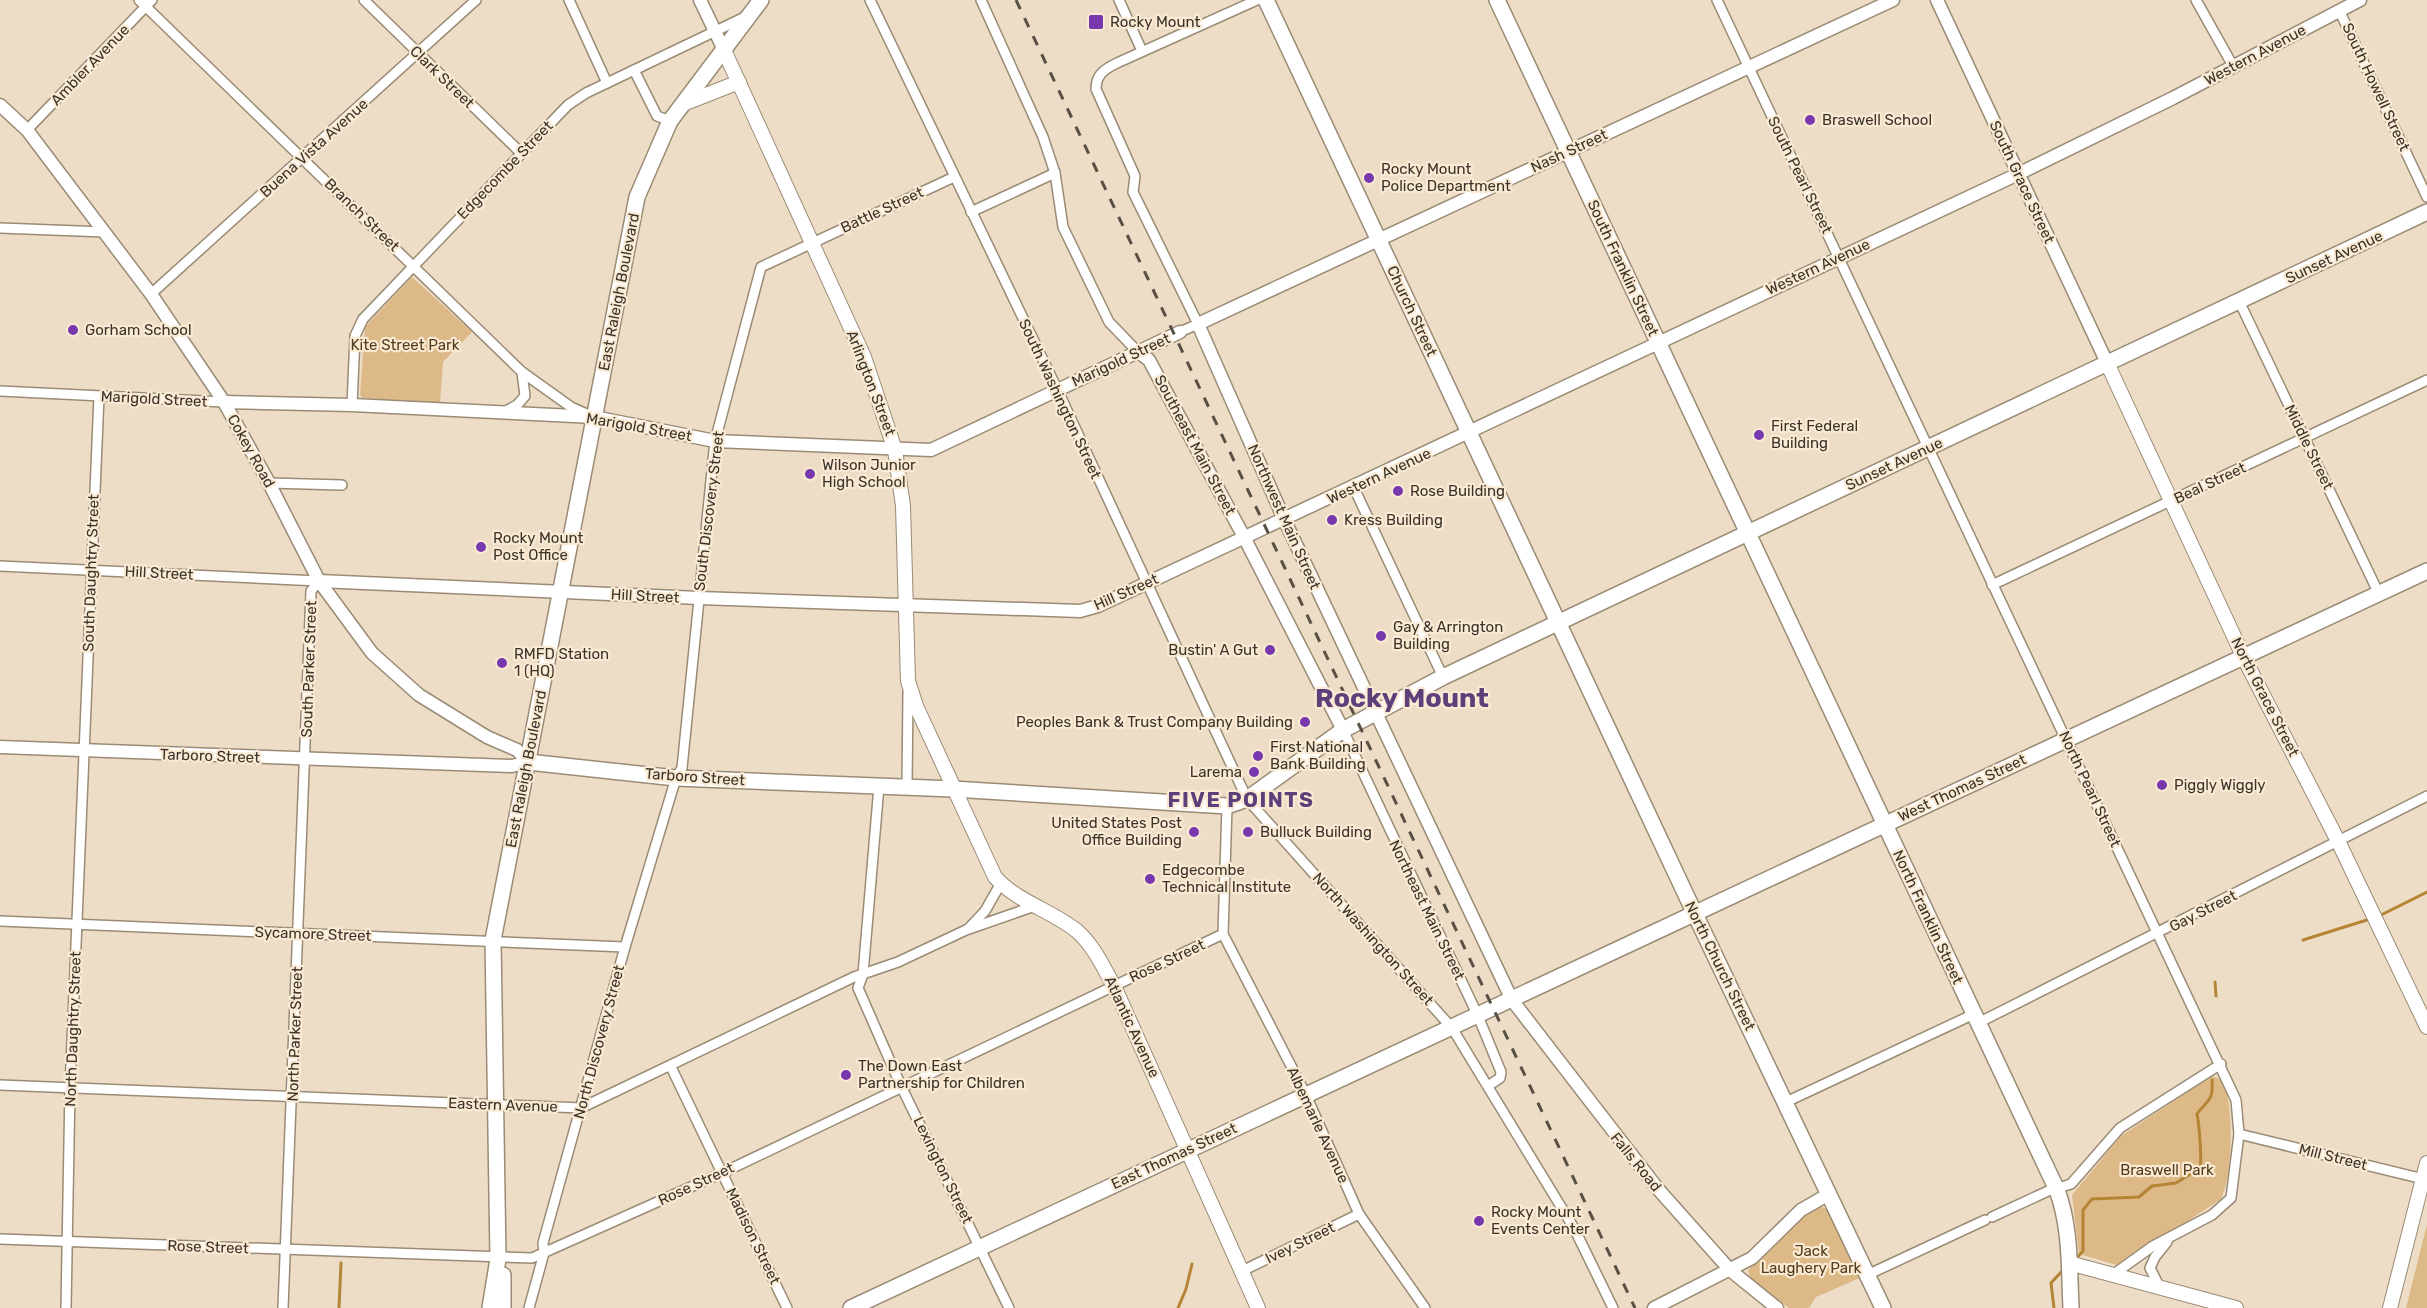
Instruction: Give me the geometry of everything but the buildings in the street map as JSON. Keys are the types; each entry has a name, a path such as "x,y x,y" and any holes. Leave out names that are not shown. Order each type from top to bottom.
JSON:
{"main road":[{"name":"East Raleigh Boulevard","path":"490,1308 498,1259 493,940 638,197 670,121 761,0"},
{"name":"Church Street","path":"1266,0 1560,623"},
{"name":"South Franklin Street","path":"1497,0 1748,535"},
{"name":"Arlington Street","path":"723,48 864,357 895,450 903,506 908,681 916,706 953,789"},
{"path":"683,104 739,82"},
{"name":"Sunset Avenue","path":"1369,715 1443,677 2427,213"},
{"name":"North Grace Street","path":"2108,365 2244,658 2338,841 2427,1027"},
{"name":"North Franklin Street","path":"1748,535 2057,1190 2066,1220 2071,1308"},
{"name":"West Thomas Street","path":"1505,1004 1694,912 2427,572"},
{"name":"North Church Street","path":"1560,623 1694,912 1883,1308"},
{"name":"Tarboro Street","path":"528,762 676,778 953,789 1227,806 1247,799 1343,730 1369,715"},
{"name":"Atlantic Avenue","path":"953,789 995,877 1035,906 1078,932 1095,951 1114,986 1257,1308"},
{"name":"East Thomas Street","path":"851,1308 1305,1094 1505,1004"},
{"path":"2390,1308 2425,1179 2427,1163"},
{"name":"East Raleigh Boulevard","path":"498,1259 503,1276 503,1308"},
{"path":"2069,1263 2236,1308"}],"street":[{"name":"Clark Street","path":"364,0 521,153"},
{"name":"Buena Vista Avenue","path":"151,294 476,0"},
{"path":"569,0 607,83"},
{"name":"Arlington Street","path":"700,0 723,48"},
{"name":"South Washington Street","path":"870,0 1058,391 1247,799"},
{"name":"Southeast Main Street","path":"981,0 1043,137 1055,173 1063,228 1109,322 1149,360 1244,537 1343,730"},
{"path":"1119,0 1142,51"},
{"name":"Northwest Main Street","path":"1257,0 1142,51 1102,72 1096,89 1135,176 1133,192 1198,324 1369,715 1505,1004"},
{"name":"South Pearl Street","path":"1717,0 1928,447"},
{"name":"Nash Street","path":"1180,332 1893,0"},
{"name":"South Grace Street","path":"1937,0 2108,365"},
{"path":"2196,0 2233,66"},
{"name":"Western Avenue","path":"1271,525 1354,488 1658,342 2018,174 2360,0"},
{"name":"Ambler Avenue","path":"27,130 146,2"},
{"name":"Branch Street","path":"146,2 522,372 571,407 594,417"},
{"name":"South Howell Street","path":"2339,10 2427,197"},
{"name":"Edgecombe Street","path":"352,405 357,327 568,105 607,83 750,15"},
{"path":"634,70 657,116 670,121"},
{"name":"Cokey Road","path":"0,105 27,130 151,294 224,402 319,581 385,667 419,695 488,737 517,750 528,762"},
{"path":"971,212 1055,173"},
{"name":"Battle Street","path":"811,243 954,177"},
{"path":"0,228 105,232"},
{"name":"South Discovery Street","path":"676,778 682,768 715,441 761,267 811,243"},
{"name":"Middle Street","path":"2239,301 2379,594"},
{"name":"Marigold Street","path":"0,391 594,417 715,441 931,450 1180,332"},
{"path":"502,413 517,405 525,396 522,372"},
{"name":"Beal Street","path":"1992,585 2427,380"},
{"name":"South Daughtry Street","path":"84,750 99,396"},
{"name":"North Pearl Street","path":"1928,447 2236,1100 2239,1134 2231,1198 2212,1215 2153,1246 2114,1275"},
{"path":"269,483 342,485"},
{"path":"1354,488 1443,677"},
{"name":"Hill Street","path":"0,566 699,598 1080,611 1271,525"},
{"name":"South Parker Street","path":"306,760 311,591 319,581"},
{"path":"907,787 908,681"},
{"name":"Northeast Main Street","path":"1343,730 1478,1016 1501,1072 1497,1080 1488,1086"},
{"name":"Tarboro Street","path":"0,747 512,766 528,762"},
{"name":"North Daughtry Street","path":"66,1308 70,1088 84,750"},
{"name":"North Parker Street","path":"283,1308 306,760"},
{"name":"North Discovery Street","path":"529,1308 544,1253 543,1243 625,947 676,778"},
{"name":"Lexington Street","path":"879,786 863,974 858,988 901,1086 1009,1308"},
{"name":"Gay Street","path":"1786,1102 1976,1019 2158,934 2427,796"},
{"name":"North Washington Street","path":"1247,799 1452,1028 1574,1228 1613,1308"},
{"name":"Rose Street","path":"0,1239 498,1259 532,1258 722,1173 1223,934 1227,806"},
{"path":"966,930 984,911 1001,883"},
{"name":"Eastern Avenue","path":"0,1085 581,1108 863,974 898,962 966,930 1035,906"},
{"name":"Sycamore Street","path":"0,921 625,947"},
{"name":"Albemarle Avenue","path":"1223,934 1305,1094 1359,1214 1425,1308"},
{"name":"Falls Road","path":"1505,1004 1684,1219 1730,1270 1777,1308"},
{"path":"1868,1275 2048,1191 2071,1184 2120,1128 2220,1064"},
{"name":"Madison Street","path":"670,1067 787,1308"},
{"name":"Mill Street","path":"2239,1134 2425,1179"},
{"path":"1654,1308 1730,1270 1760,1252 1801,1210 1829,1194"},
{"name":"Ivey Street","path":"1240,1272 1359,1214"},
{"path":"2159,1286 2152,1273 2151,1263 2171,1238"}],"green space":[{"name":"Kite Street Park","path":"412,277 472,332 443,362 440,403 363,398 360,395 365,327"},
{"name":"Braswell Park","path":"2212,1076 2223,1080 2229,1106 2230,1157 2221,1199 2120,1266 2079,1254 2072,1195 2121,1136"},
{"name":"Jack Laughery Park","path":"1820,1206 1829,1210 1862,1277 1816,1297 1809,1308 1789,1308 1751,1281 1748,1270 1797,1221"},
{"path":"2427,1224 2427,1308 2406,1308"}],"waterway":[{"path":"2379,916 2427,892"},
{"path":"2303,940 2370,919"},
{"path":"2215,982 2216,996"},
{"path":"2075,1260 2083,1251 2083,1210 2092,1199 2139,1197 2152,1186 2176,1183 2200,1168 2197,1114 2211,1097 2212,1080"},
{"path":"339,1308 341,1263"},
{"path":"1178,1308 1186,1289 1192,1264"},
{"path":"2054,1308 2051,1283 2063,1270"}],"railway":[{"path":"1016,0 1635,1308"}],"place":[{"name":"Rocky Mount","path":"1096,22"},
{"name":"Braswell School","path":"1810,120"},
{"name":"Rocky Mount Police Department","path":"1369,178"},
{"name":"Gorham School","path":"73,330"},
{"name":"First Federal Building","path":"1759,435"},
{"name":"Wilson Junior High School","path":"810,474"},
{"name":"Rose Building","path":"1398,491"},
{"name":"Kress Building","path":"1332,520"},
{"name":"Rocky Mount Post Office","path":"481,547"},
{"name":"Gay & Arrington Building","path":"1381,636"},
{"name":"Bustin' A Gut","path":"1270,650"},
{"name":"RMFD Station 1 (HQ)","path":"502,663"},
{"name":"Peoples Bank & Trust Company Building","path":"1305,722"},
{"name":"First National Bank Building","path":"1258,756"},
{"name":"Larema","path":"1254,772"},
{"name":"Piggly Wiggly","path":"2162,785"},
{"name":"United States Post Office Building","path":"1194,832"},
{"name":"Bulluck Building","path":"1248,832"},
{"name":"Edgecombe Technical Institute","path":"1150,879"},
{"name":"The Down East Partnership for Children","path":"846,1075"},
{"name":"Rocky Mount Events Center","path":"1479,1221"}],"district":[{"name":"Rocky Mount","path":"1402,698"},
{"name":"FIVE POINTS","path":"1241,799"}]}
